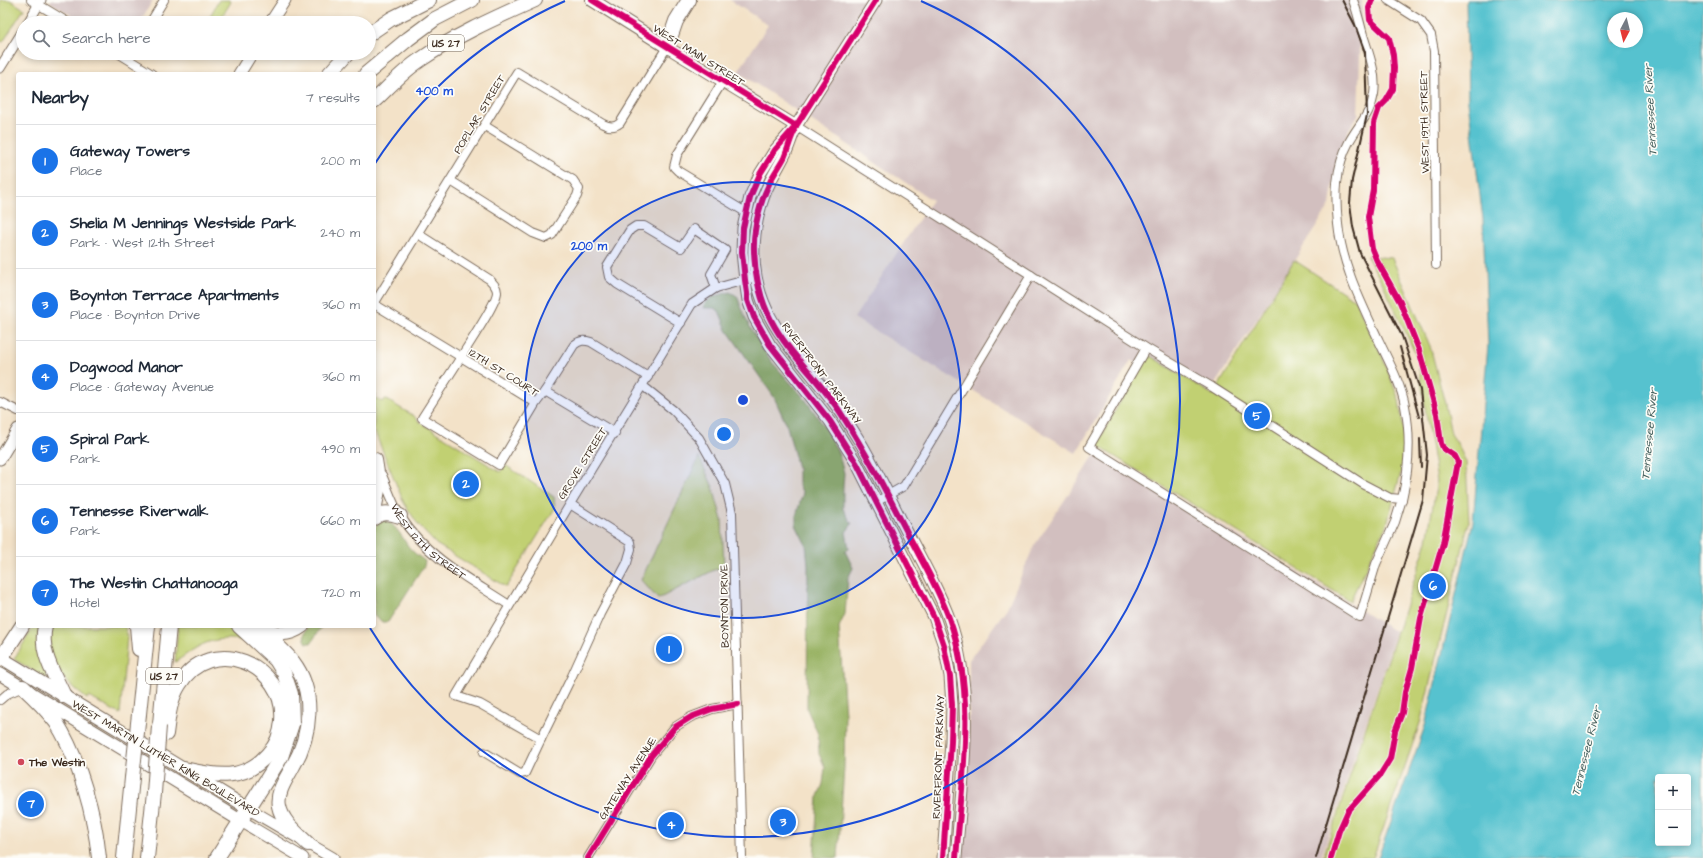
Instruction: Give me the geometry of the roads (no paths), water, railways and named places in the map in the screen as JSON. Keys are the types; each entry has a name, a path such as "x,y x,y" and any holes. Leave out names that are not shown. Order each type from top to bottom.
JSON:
{"highway":[{"path":"376,29 391,19 430,0"},
{"name":"US 27","path":"368,72 435,18 472,0"},
{"path":"667,47 676,21 689,0"},
{"name":"US 27","path":"376,99 419,60 441,46 481,24 532,1"},
{"path":"331,72 342,60"},
{"path":"376,465 379,485 376,501"},
{"path":"376,516 387,512 400,516"},
{"path":"1,657 21,628"},
{"path":"45,628 43,639 46,656 64,696"},
{"path":"137,628 140,670 139,714"},
{"name":"US 27","path":"124,858 148,628"},
{"name":"US 27","path":"147,858 163,730 168,628"},
{"path":"217,858 281,757 289,736 292,710 288,685 284,673 276,660 241,628"},
{"path":"257,628 293,663 299,671 305,688 308,711 306,733 296,761 280,792 278,800 280,811 287,823 308,844"},
{"path":"264,628 280,634 298,628"},
{"path":"163,730 179,684 196,666 208,660 225,657 249,663 260,670 267,677 278,695 282,705 279,737 274,748 262,761 247,770 230,775 212,775 184,769"},
{"path":"23,686 49,713 72,752 92,814 99,858"}],"main road":[{"path":"275,16 285,0"},
{"name":"WEST MAIN STREET","path":"592,0 796,126"},
{"name":"RIVERFRONT PARKWAY","path":"876,0 796,126 775,150 760,174 750,197 743,228 742,252 748,300 754,317 770,345 830,421 857,464 934,617 944,646 950,676 952,705 943,858"},
{"path":"240,72 248,60"},
{"name":"RIVERFRONT PARKWAY","path":"796,126 784,157 770,182 762,201 756,226 754,249 757,277 762,299 771,320 783,340 838,408 863,447 939,593 951,625 963,675 966,704 956,858"},
{"path":"0,459 16,432"},
{"name":"WEST MARTIN LUTHER KING BOULEVARD","path":"1,657 249,809 333,858"},
{"name":"WEST MARTIN LUTHER KING BOULEVARD","path":"0,674 23,686 303,858"}],"street":[{"path":"154,16 164,0"},
{"path":"1146,348 1089,447 1360,616 1376,564 1395,522 1402,499 1408,463 1405,405 1391,367 1356,289 1343,253 1338,226 1336,181 1341,159 1349,141 1370,109 1374,93 1373,70 1353,0"},
{"name":"WEST 19TH STREET","path":"1388,0 1421,21 1431,35 1434,51 1436,264"},
{"path":"31,16 37,2 58,16"},
{"path":"0,68 16,42"},
{"name":"POPLAR STREET","path":"376,301 517,72 603,124 610,127 616,126 620,123 667,47"},
{"path":"135,60 150,72"},
{"path":"723,81 677,155 674,161 674,167 678,171 747,213"},
{"path":"451,181 533,233 546,238 552,235 577,196 579,189 573,180 484,126"},
{"path":"796,126 1146,348 1212,387 1362,484 1390,498 1402,499"},
{"path":"681,323 617,284 609,277 607,266 630,230 636,226 644,226 681,248 694,229 725,250 711,274 716,288"},
{"path":"376,305 461,357 492,305 497,291 495,285 490,279 418,234"},
{"path":"876,502 904,486 1031,275"},
{"name":"GROVE STREET","path":"541,739 480,704 456,696 509,605 615,433 692,304 716,288 757,277"},
{"path":"536,403 574,345 584,340 591,342 648,377"},
{"name":"12TH ST COURT","path":"461,357 536,403 499,465 422,418 461,357"},
{"name":"BOYNTON DRIVE","path":"643,386 673,410 700,438 726,484 732,513 742,858"},
{"path":"545,391 615,433"},
{"path":"0,402 16,410"},
{"name":"WEST 12TH STREET","path":"376,460 400,516 412,533 431,552 509,605"},
{"path":"484,752 520,774 525,773 600,614 627,563 631,549 630,542 570,504"},
{"path":"0,700 7,694 23,686"},
{"name":"GATEWAY AVENUE","path":"588,858 651,756 675,727 691,717 712,709 738,704"}],"water":[{"name":"Tennessee River","path":"1466,0 1703,0 1703,858 1378,858 1425,726 1473,522 1488,345 1483,219 1468,101"}],"railway":[{"path":"1316,858 1423,500 1427,455 1420,390 1402,336 1360,253 1353,227 1350,203 1352,180 1367,115 1365,52 1355,25 1342,0"},
{"path":"1400,347 1419,417"},
{"path":"1420,439 1421,467"}],"place":[{"name":"Spiral Park","path":"1257,416"},
{"name":"Shelia M Jennings Westside Park","path":"466,484"},
{"name":"Tennesse Riverwalk","path":"1433,586"},
{"name":"Gateway Towers","path":"669,649"},
{"name":"The Westin","path":"21,762"},
{"name":"The Westin Chattanooga","path":"31,804"},
{"name":"Boynton Terrace Apartments","path":"783,822"},
{"name":"Dogwood Manor","path":"671,825"}]}
